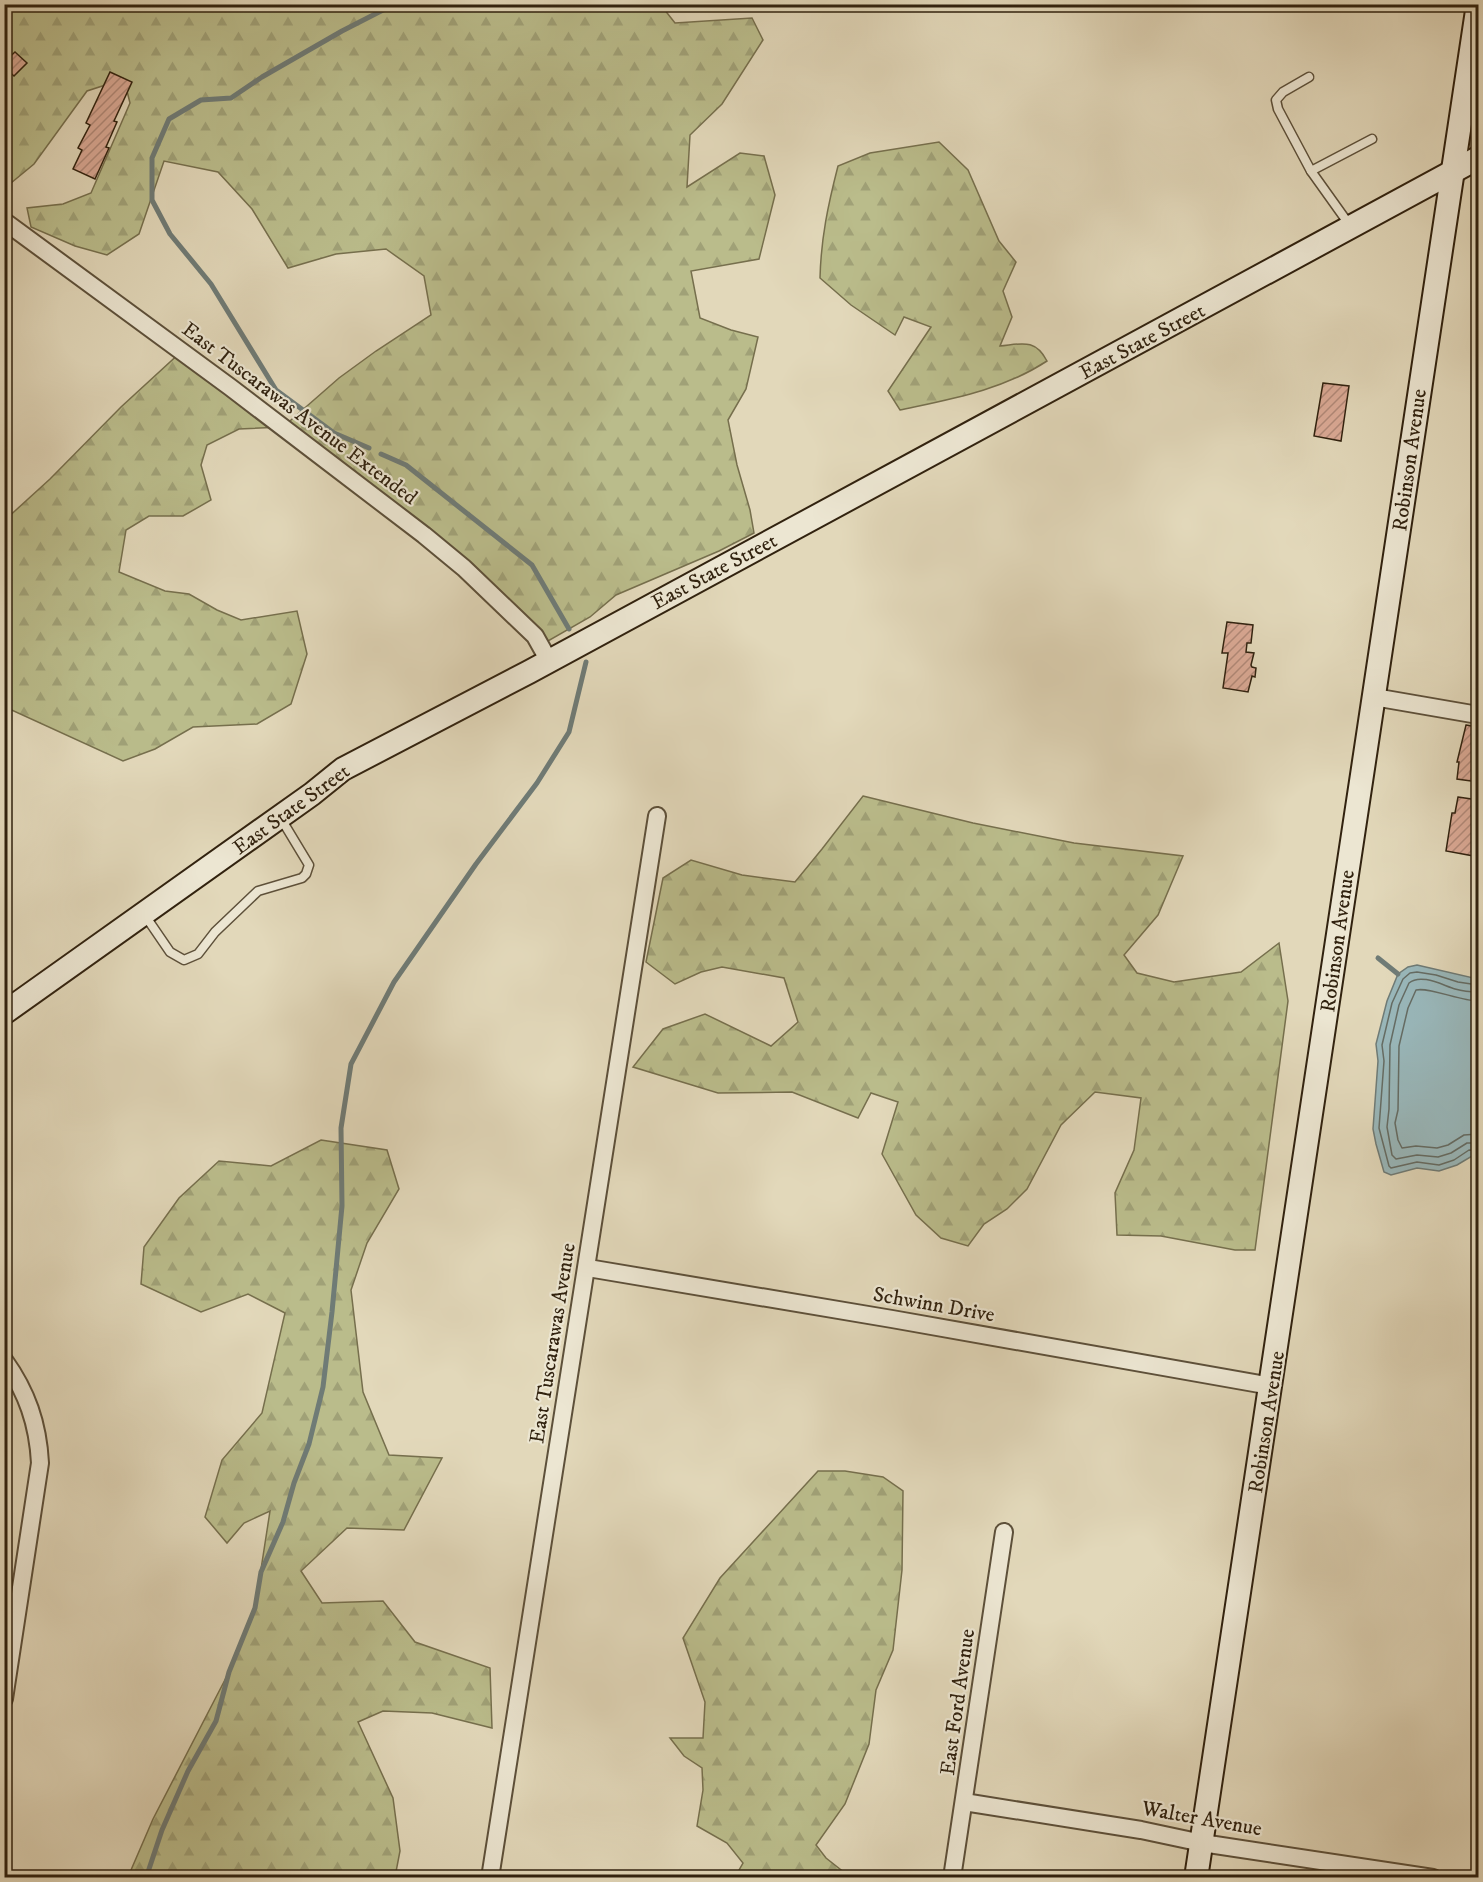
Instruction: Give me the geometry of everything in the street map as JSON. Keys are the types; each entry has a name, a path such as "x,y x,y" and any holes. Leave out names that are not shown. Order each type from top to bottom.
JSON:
{"main road":[{"name":"Robinson Avenue","path":"1196,1878 1478,4"},
{"name":"East State Street","path":"4,1013 312,794 343,769 549,661 1479,158"}],"street":[{"name":"East Tuscarawas Avenue Extended","path":"4,221 230,387 424,535 464,568 535,636 549,661"},
{"path":"1374,697 1479,715"},
{"name":"East Tuscarawas Avenue","path":"490,1878 588,1268 657,816"},
{"name":"Schwinn Drive","path":"588,1268 1271,1386"},
{"path":"4,1360 15,1374 30,1406 36,1427 40,1463 4,1699"},
{"name":"East Ford Avenue","path":"952,1878 1004,1532"},
{"name":"Walter Avenue","path":"964,1802 1141,1830 1202,1843 1433,1878"}],"lane":[{"path":"1309,77 1283,92 1276,100 1278,109 1311,171 1351,227"},
{"path":"1311,171 1372,139"},
{"path":"144,914 170,952 184,960 198,954 215,932 258,891 302,878 306,874 309,865 280,817"}],"green space":[{"path":"660,4 675,23 752,18 763,40 722,104 690,135 687,187 740,153 764,156 775,195 759,259 691,271 700,318 758,337 746,389 728,420 754,533 719,551 616,595 590,617 541,645 535,636 283,427 339,378 431,315 424,276 386,249 336,254 288,268 252,209 218,172 164,161 139,234 107,255 75,246 31,227 27,208 63,204 91,193 130,103 124,79 87,91 34,164 5,188 4,8 10,5"},
{"path":"939,142 968,170 999,241 1016,262 1003,291 1012,317 1000,346 1027,344 1038,349 1047,361 995,386 900,410 888,391 931,327 904,317 895,335 851,305 820,278 823,235 838,166 870,153"},
{"path":"182,351 283,427 239,429 207,445 201,465 211,500 183,516 149,516 126,530 119,572 165,591 189,594 241,620 297,611 307,654 291,704 257,724 193,727 155,749 123,761 5,707 5,520"},
{"path":"863,796 973,823 1074,843 1183,856 1158,915 1124,955 1137,973 1174,982 1241,972 1279,943 1288,1001 1255,1250 1235,1250 1161,1236 1117,1235 1115,1193 1134,1150 1141,1098 1095,1092 1061,1125 1027,1189 1007,1209 984,1224 968,1246 941,1238 916,1215 882,1154 898,1102 871,1093 858,1118 792,1092 718,1093 633,1067 663,1029 705,1014 771,1046 798,1022 784,978 722,967 701,972 675,984 646,962 663,878 691,860 742,875 795,882"},
{"path":"321,1140 387,1150 399,1189 367,1243 351,1290 363,1392 389,1455 442,1458 404,1530 347,1528 301,1571 322,1603 383,1601 415,1642 490,1668 492,1728 432,1713 383,1711 358,1722 393,1798 400,1851 395,1877 128,1877 153,1819 229,1672 255,1608 270,1511 244,1523 227,1543 205,1517 222,1460 262,1413 285,1313 248,1294 201,1312 141,1284 144,1247 179,1198 219,1161 271,1166"},
{"path":"818,1471 845,1471 883,1477 903,1491 902,1570 893,1650 876,1690 869,1744 845,1804 816,1845 826,1858 850,1877 735,1877 743,1863 727,1843 697,1826 703,1790 702,1768 684,1756 670,1738 703,1738 705,1702 683,1638 720,1578"}],"water":[{"path":"1417,965 1478,979 1478,1157 1472,1156 1457,1165 1439,1171 1417,1168 1391,1175 1384,1172 1373,1129 1378,1061 1376,1044 1387,1001 1398,974 1408,967"}],"building":[{"path":"15,52 27,63 14,76 4,67 4,62"},
{"path":"110,72 132,82 114,121 117,122 106,147 109,148 95,179 73,169 82,150 78,148 90,125 86,123"},
{"path":"1323,383 1349,386 1341,441 1314,436"},
{"path":"1227,622 1253,625 1251,643 1247,643 1246,652 1254,653 1251,665 1256,668 1255,677 1252,676 1248,692 1223,688 1228,653 1222,653"},
{"path":"1478,656 1478,685 1472,684"},
{"path":"1466,725 1478,727 1478,782 1457,779 1459,762 1457,762"},
{"path":"1458,797 1478,800 1478,826 1474,856 1446,851 1452,813 1455,813"}],"waterway":[{"path":"369,448 334,433 276,390 211,284 170,234 152,200 152,158 169,119 201,100 231,98 262,77 342,31 383,10 407,4"},
{"path":"381,454 406,465 532,565 569,629"},
{"path":"146,1878 162,1830 188,1771 216,1721 229,1672 255,1608 261,1572 283,1522 294,1483 309,1444 323,1387 332,1312 342,1206 341,1128 351,1064 394,982 476,864 537,783 569,732 586,662"},
{"path":"1378,958 1398,974"}]}
